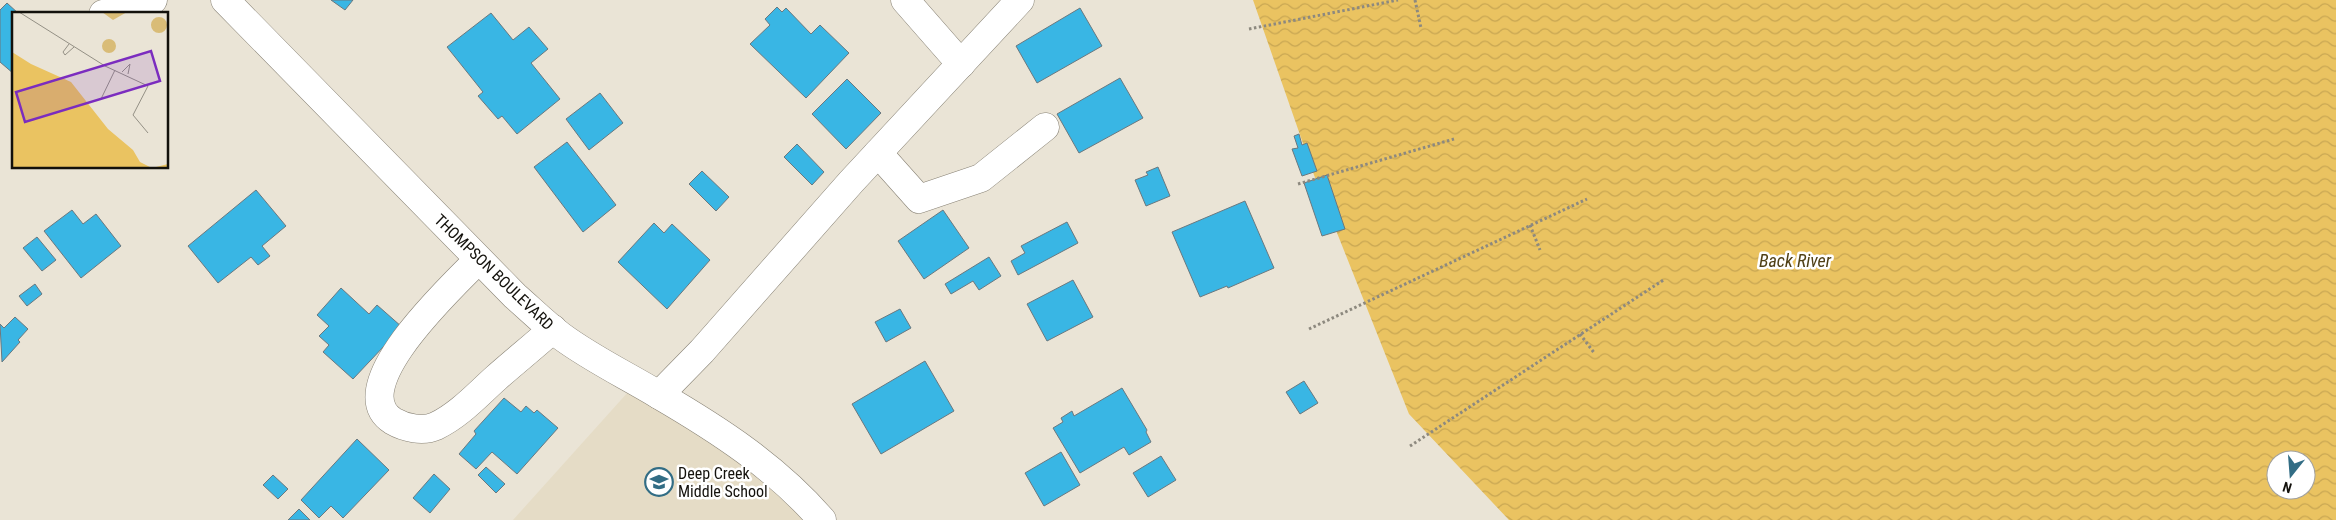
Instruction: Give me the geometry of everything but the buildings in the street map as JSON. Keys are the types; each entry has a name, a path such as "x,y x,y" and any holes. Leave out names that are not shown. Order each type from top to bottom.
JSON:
{"street":[{"path":"110,12 153,0"},
{"name":"THOMPSON BOULEVARD","path":"225,0 478,260 553,329 599,361 659,395 738,444 803,498 822,520"},
{"path":"905,0 960,64"},
{"path":"659,395 702,351 878,153 1020,0"},
{"path":"878,153 919,200 981,178 1046,127"},
{"path":"478,260 418,323 398,351 379,388 379,404 388,417 405,428 435,426 464,407 553,329"}],"path":[{"path":"1250,30 1398,0"},
{"path":"1415,0 1421,28"},
{"path":"1298,184 1454,139"},
{"path":"1309,330 1587,199"},
{"path":"1530,225 1540,250"},
{"path":"1410,446 1665,279"},
{"path":"1580,334 1595,354"}],"shaded area":[{"name":"Deep Creek Middle School","path":"629,391 735,451 813,520 513,520"}],"water":[{"name":"Back River","path":"1253,0 2336,0 2336,520 1509,520 1409,414 1314,175"}],"place":[{"name":"Deep Creek Middle School","path":"659,482"}]}
